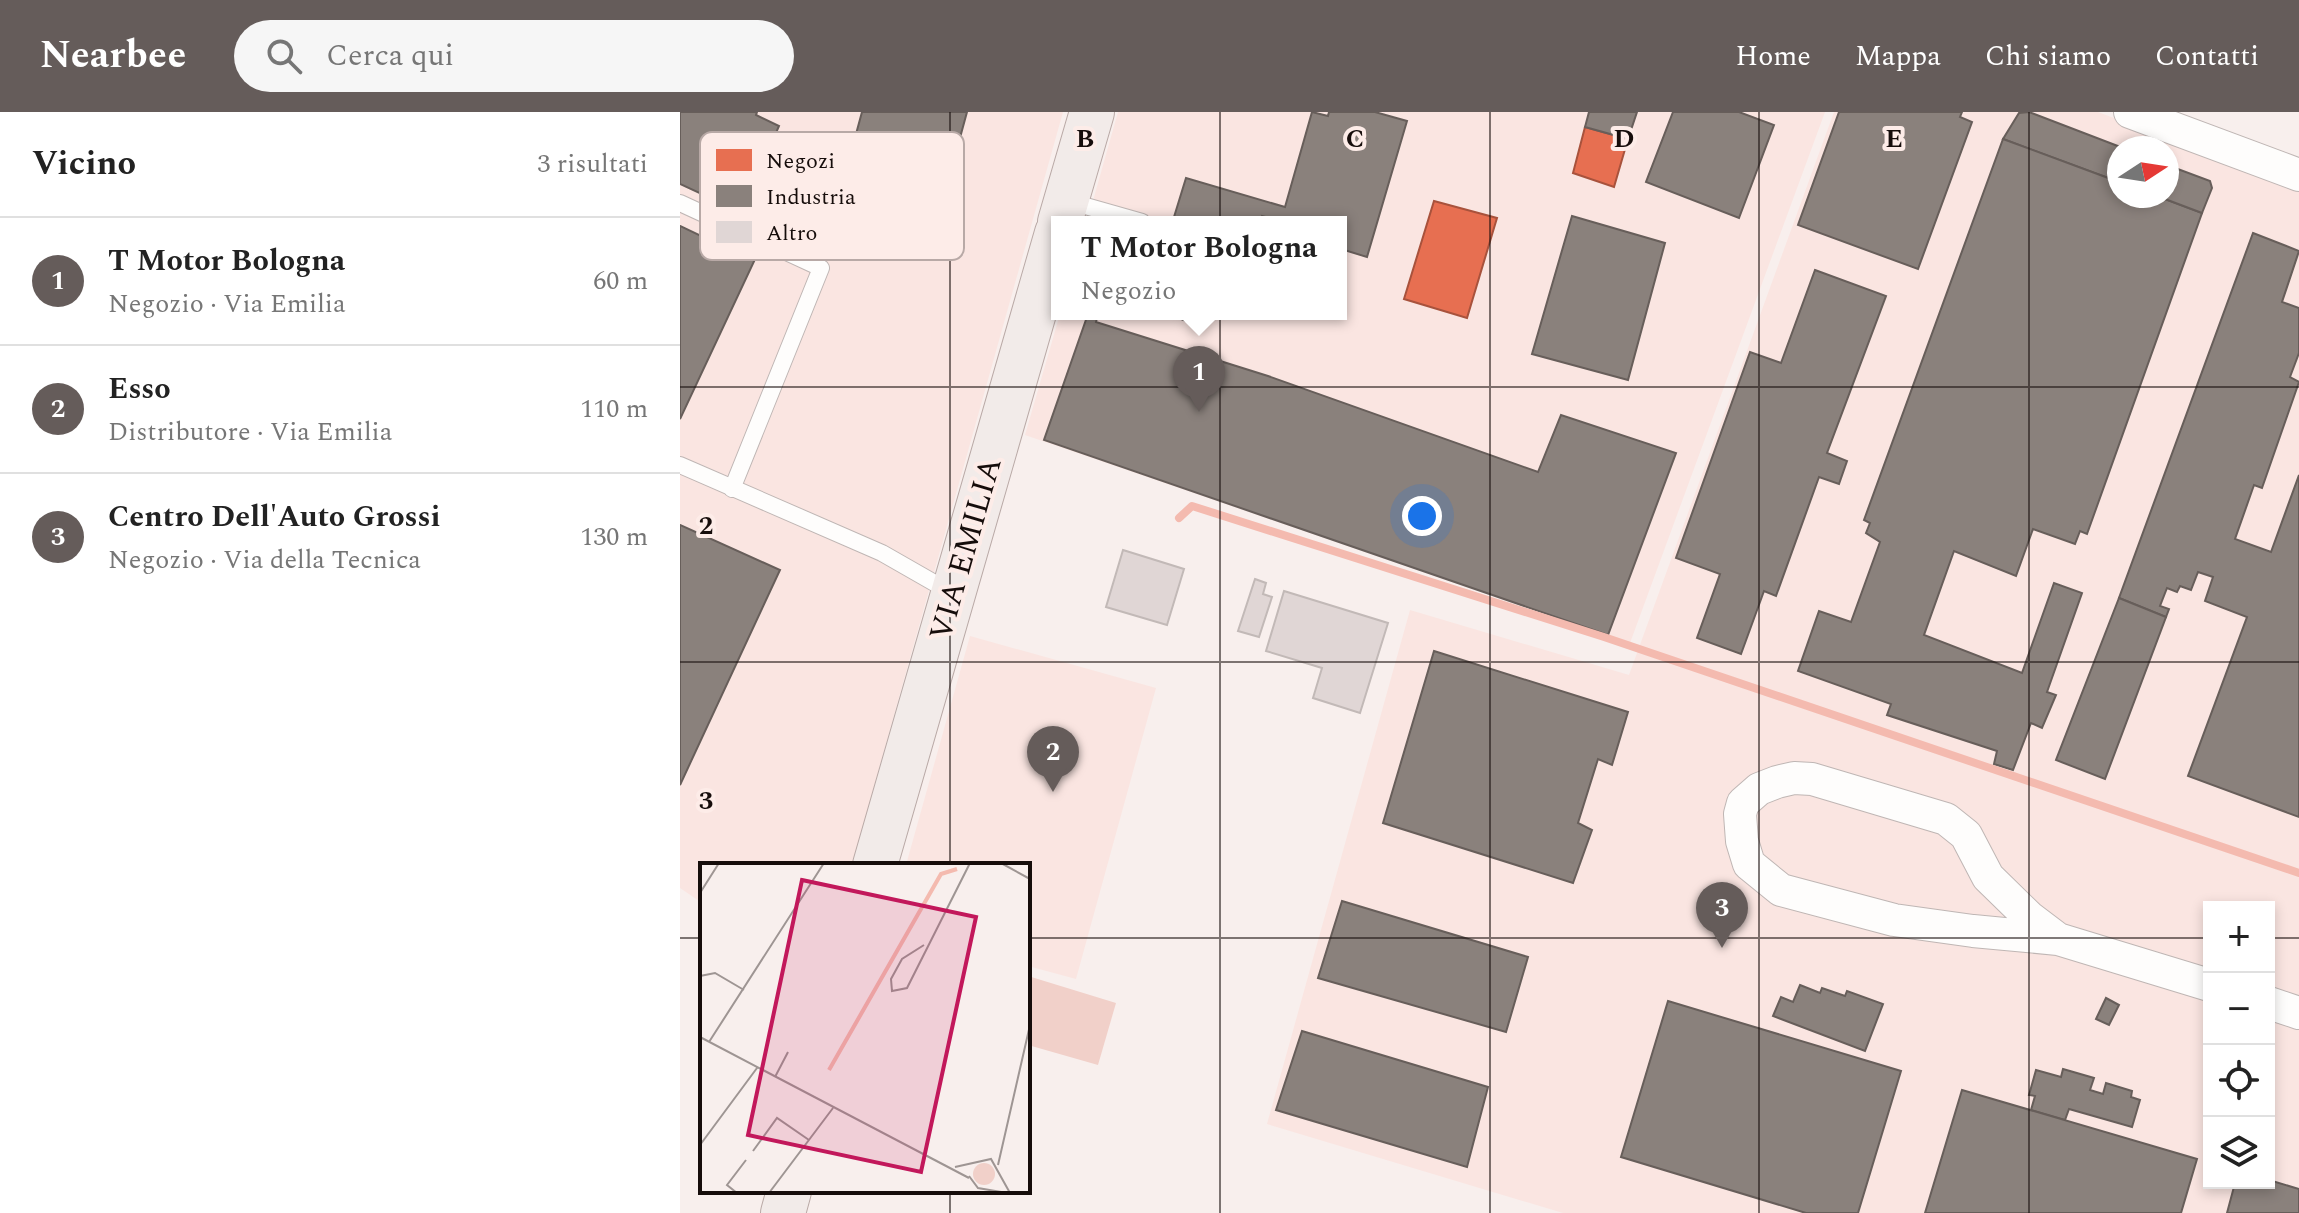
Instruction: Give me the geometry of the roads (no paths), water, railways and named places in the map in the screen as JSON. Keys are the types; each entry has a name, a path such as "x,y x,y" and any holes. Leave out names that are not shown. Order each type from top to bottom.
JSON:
{"main road":[{"name":"VIA EMILIA","path":"1062,216 1092,112"},
{"name":"VIA EMILIA","path":"876,863 1051,254"},
{"path":"783,1213 788,1193"}],"street":[{"path":"2130,112 2299,175"},
{"path":"2058,939 2029,917 1988,877 1966,835 1946,819 1812,779 1794,778 1777,782 1759,789 1743,803 1740,814 1742,841 1749,864 1781,890 1894,920 2058,939 2203,983"},
{"path":"2275,1005 2299,1013"}],"lane":[{"path":"680,203 700,212"},
{"path":"732,489 821,268 804,260"},
{"path":"680,465 882,553 953,594"}],"waterway":[{"path":"1179,518 1192,506 1604,637 2299,873"}],"place":[{"name":"T Motor Bologna","path":"1199,412"},
{"name":"Esso","path":"1053,792"},
{"name":"Centro Dell'Auto Grossi","path":"1722,948"}]}
